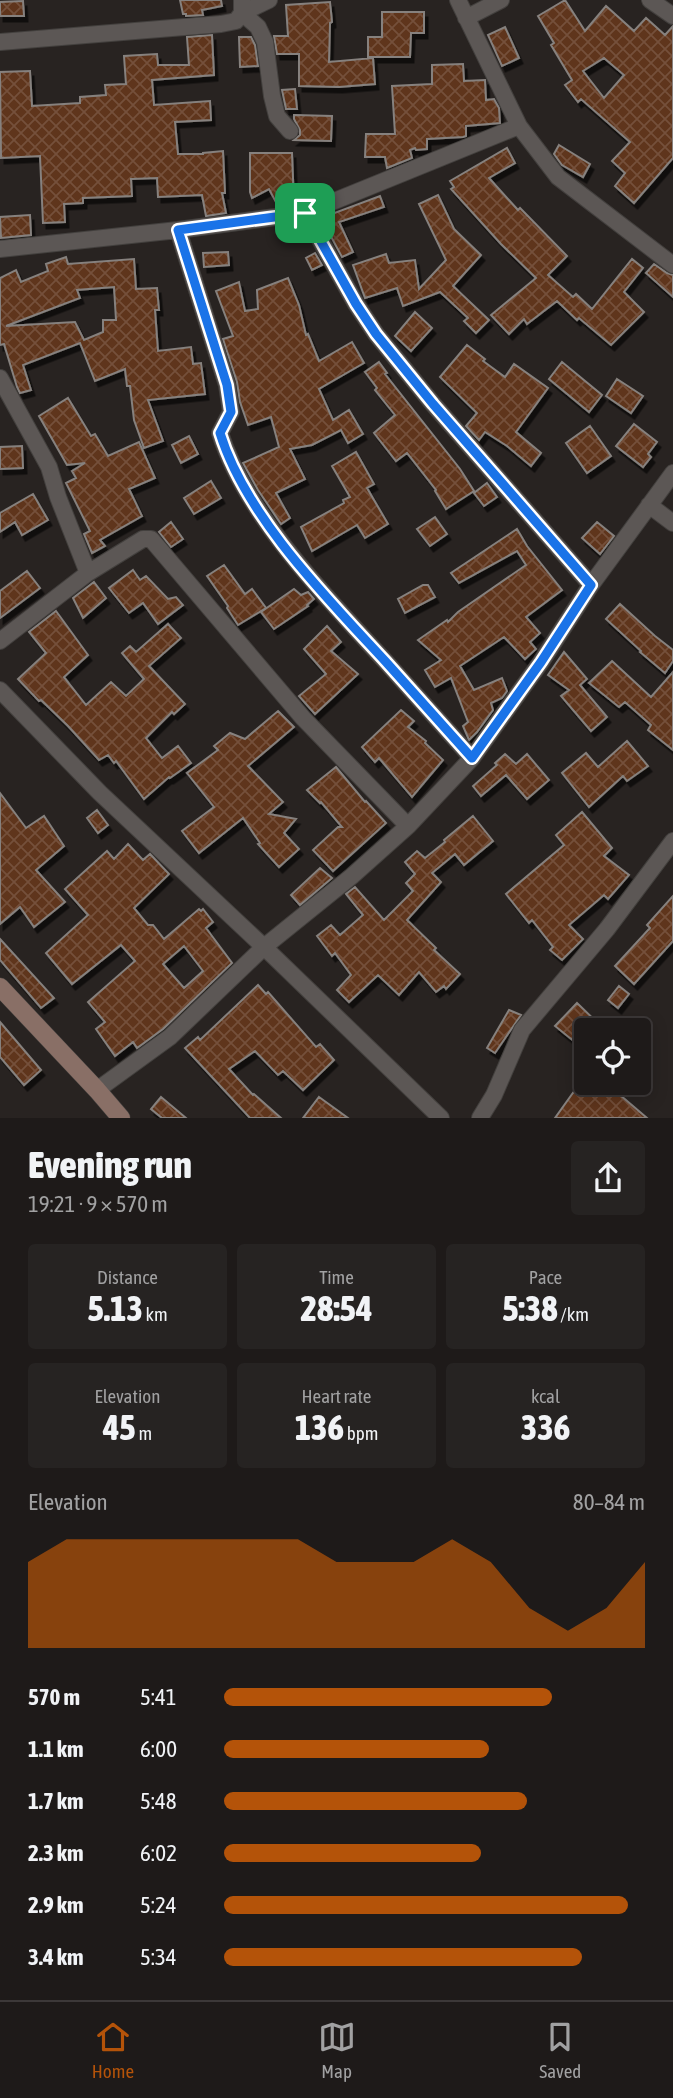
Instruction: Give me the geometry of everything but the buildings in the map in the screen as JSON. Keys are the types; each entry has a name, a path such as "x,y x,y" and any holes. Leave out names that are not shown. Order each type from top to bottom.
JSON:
{"street":[{"path":"242,6 269,0"},
{"path":"458,0 520,125 558,177 673,265"},
{"path":"466,18 500,0"},
{"path":"650,0 673,16"},
{"path":"0,42 221,24 236,20 242,6"},
{"path":"242,6 258,27 265,42 275,106 278,116 290,131"},
{"path":"0,249 305,213 520,125"},
{"path":"305,213 376,334 433,404 591,585"},
{"path":"178,230 227,385 231,412 220,433 228,456 256,509 341,614 472,758"},
{"path":"0,378 49,467 58,498 88,573"},
{"path":"97,1090 170,1037 264,947 352,876 408,826 472,758 541,662 591,585 673,473"},
{"path":"649,505 673,523"},
{"path":"0,641 88,573 143,539 151,539 303,718 408,826"},
{"path":"0,690 100,793 441,1118"},
{"path":"480,1118 494,1095 522,1030 607,929 673,841"},
{"path":"0,987 121,1118"}],"route":[{"path":"305,213 376,334 433,404 591,585 541,662 472,758 350,623 256,509 228,456 220,433 231,412 227,385 178,230 305,213"}]}
